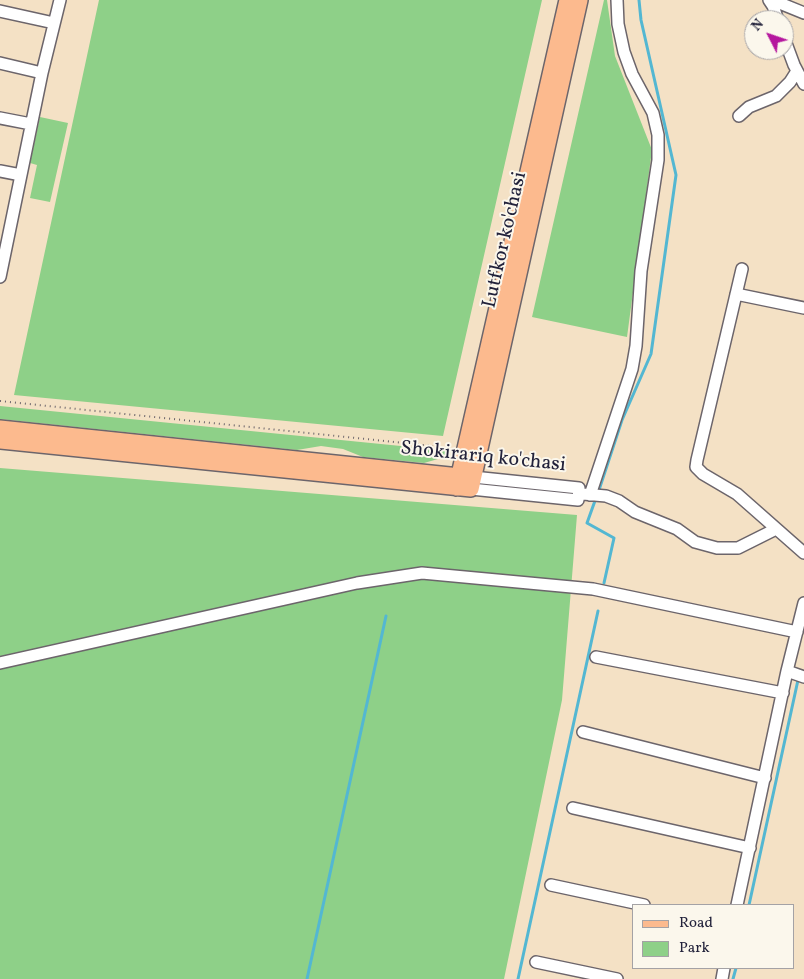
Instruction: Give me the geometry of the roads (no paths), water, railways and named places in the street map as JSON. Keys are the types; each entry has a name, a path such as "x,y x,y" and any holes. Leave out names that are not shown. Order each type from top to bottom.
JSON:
{"main road":[{"name":"Lutfkor ko'chasi","path":"465,482 567,0"},
{"name":"Lutfkor ko'chasi","path":"465,482 580,0"},
{"name":"Shokirariq ko'chasi","path":"0,428 465,482"},
{"name":"Shokirariq ko'chasi","path":"0,441 465,482"}],"street":[{"path":"0,277 5,229 21,175 42,73 60,0"},
{"path":"617,0 618,24 624,52 632,74 653,113 658,135 658,160 641,271 636,346 632,369 584,494 606,496 619,501 636,512 677,529 695,542 716,548 738,548 776,529"},
{"path":"771,0 804,13"},
{"path":"0,11 54,23"},
{"path":"793,60 804,84"},
{"path":"0,64 42,73"},
{"path":"739,116 749,107 761,104 776,96 790,82 797,71"},
{"path":"0,118 31,124"},
{"path":"0,171 21,175"},
{"path":"742,269 696,460 696,467 703,474 737,494 804,553"},
{"path":"736,294 804,308"},
{"name":"Shokirariq ko'chasi","path":"465,482 578,500 584,494"},
{"path":"0,663 357,583 422,573 593,589 797,632"},
{"path":"737,904 787,671 804,603"},
{"path":"596,657 783,693"},
{"path":"787,671 804,677"},
{"path":"583,732 765,778"},
{"path":"573,808 750,848"},
{"path":"551,885 639,904"},
{"path":"536,962 617,979"}],"waterway":[{"path":"598,493 622,420 651,354 676,175 641,20 639,0"},
{"path":"596,498 587,523 614,538 604,583"},
{"path":"518,979 598,611"},
{"path":"307,979 386,616"},
{"path":"749,904 798,680"},
{"path":"733,979 736,969"}]}
